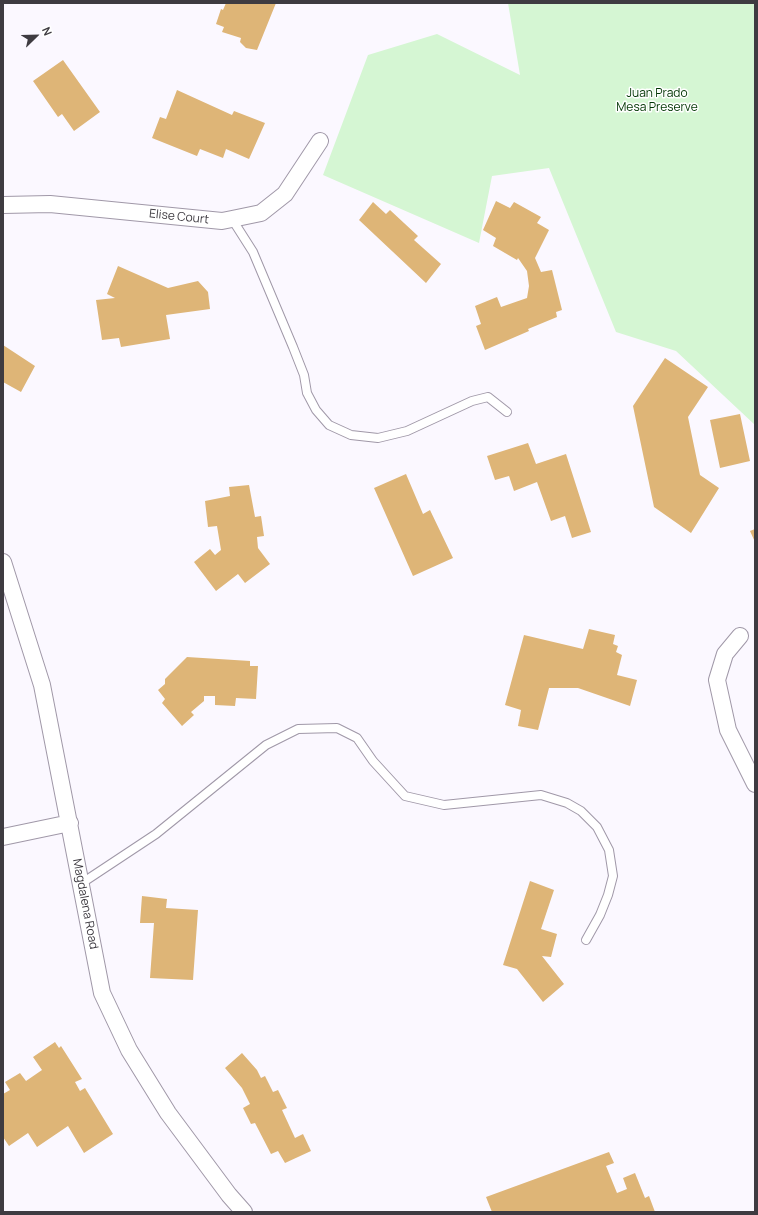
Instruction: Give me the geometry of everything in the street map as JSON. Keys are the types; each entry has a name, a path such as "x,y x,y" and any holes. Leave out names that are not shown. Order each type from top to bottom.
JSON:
{"street":[{"name":"Elise Court","path":"3,205 50,204 222,221 232,219 261,213 285,194 320,141"},
{"name":"Magdalena Road","path":"3,562 42,685 82,883 102,993 129,1050 168,1113 229,1195 244,1212"},
{"path":"740,636 725,654 717,680 728,730 755,784"},
{"path":"3,837 70,823"}],"lane":[{"path":"232,219 253,252 304,375 307,393 316,410 329,425 351,435 378,438 407,431 472,401 488,397 507,412"},
{"path":"82,883 156,834 266,745 298,729 337,728 357,738 373,761 405,796 444,805 541,795 567,804 581,811 597,827 609,850 613,876 608,895 600,915 586,940"}],"green space":[{"name":"Juan Prado Mesa Preserve","path":"508,3 755,3 755,425 676,351 616,332 549,168 492,176 479,243 323,175 368,55 437,34 520,75"}],"building":[{"path":"226,3 276,3 257,50 246,48 240,42 241,38 222,32 224,27 216,24 221,9 223,10"},
{"path":"63,60 100,112 74,131 62,114 58,117 33,81"},
{"path":"177,90 232,115 234,111 265,123 249,159 226,149 223,158 200,149 197,156 152,138 160,117 166,119"},
{"path":"496,201 510,208 514,202 541,217 537,223 549,230 535,258 541,272 552,270 562,310 556,312 557,317 485,350 476,326 481,324 475,306 497,297 501,307 527,298 529,286 527,271 518,258 517,260 493,246 496,238 483,230"},
{"path":"373,202 386,214 390,210 418,236 414,240 441,264 426,283 359,220"},
{"path":"118,266 168,288 198,281 208,292 210,309 166,315 170,339 121,347 119,338 102,340 96,300 115,298 107,294"},
{"path":"3,345 35,366 21,392 3,382"},
{"path":"665,358 708,387 688,417 700,475 719,488 691,533 654,507 633,406"},
{"path":"740,414 750,461 720,468 710,420"},
{"path":"528,443 536,464 566,454 591,532 572,538 565,516 551,521 537,482 514,491 509,476 495,480 487,456"},
{"path":"406,474 423,514 430,510 453,558 413,576 374,488"},
{"path":"249,485 255,517 261,516 264,536 257,537 258,548 270,564 245,583 238,574 216,591 194,562 210,549 215,555 221,550 217,526 208,527 205,501 230,496 229,487"},
{"path":"755,529 755,542 750,531"},
{"path":"589,629 615,635 613,644 618,646 616,652 622,655 617,675 637,680 630,706 578,688 549,688 538,730 518,726 521,710 505,705 524,635 583,649"},
{"path":"187,657 250,661 250,666 258,666 256,699 236,698 235,706 215,705 215,696 204,696 204,701 191,712 194,715 182,726 162,703 165,699 158,690 165,684 165,679"},
{"path":"530,881 554,890 541,929 557,934 551,957 542,956 564,984 543,1002 517,969 503,965"},
{"path":"142,896 167,899 166,908 198,910 193,980 150,978 154,923 140,923"},
{"path":"55,1042 59,1048 61,1046 82,1079 75,1082 80,1091 85,1088 113,1134 84,1153 68,1126 37,1147 28,1133 9,1146 3,1137 3,1094 10,1090 5,1082 20,1073 26,1081 42,1070 33,1057"},
{"path":"242,1053 257,1070 261,1078 265,1076 273,1092 278,1090 287,1108 282,1110 295,1138 303,1134 311,1151 285,1163 278,1151 271,1154 255,1123 251,1124 243,1108 250,1104 242,1088 225,1068"},
{"path":"609,1152 614,1163 606,1166 617,1193 627,1189 623,1178 635,1173 645,1198 649,1196 655,1212 492,1212 486,1197"}]}
